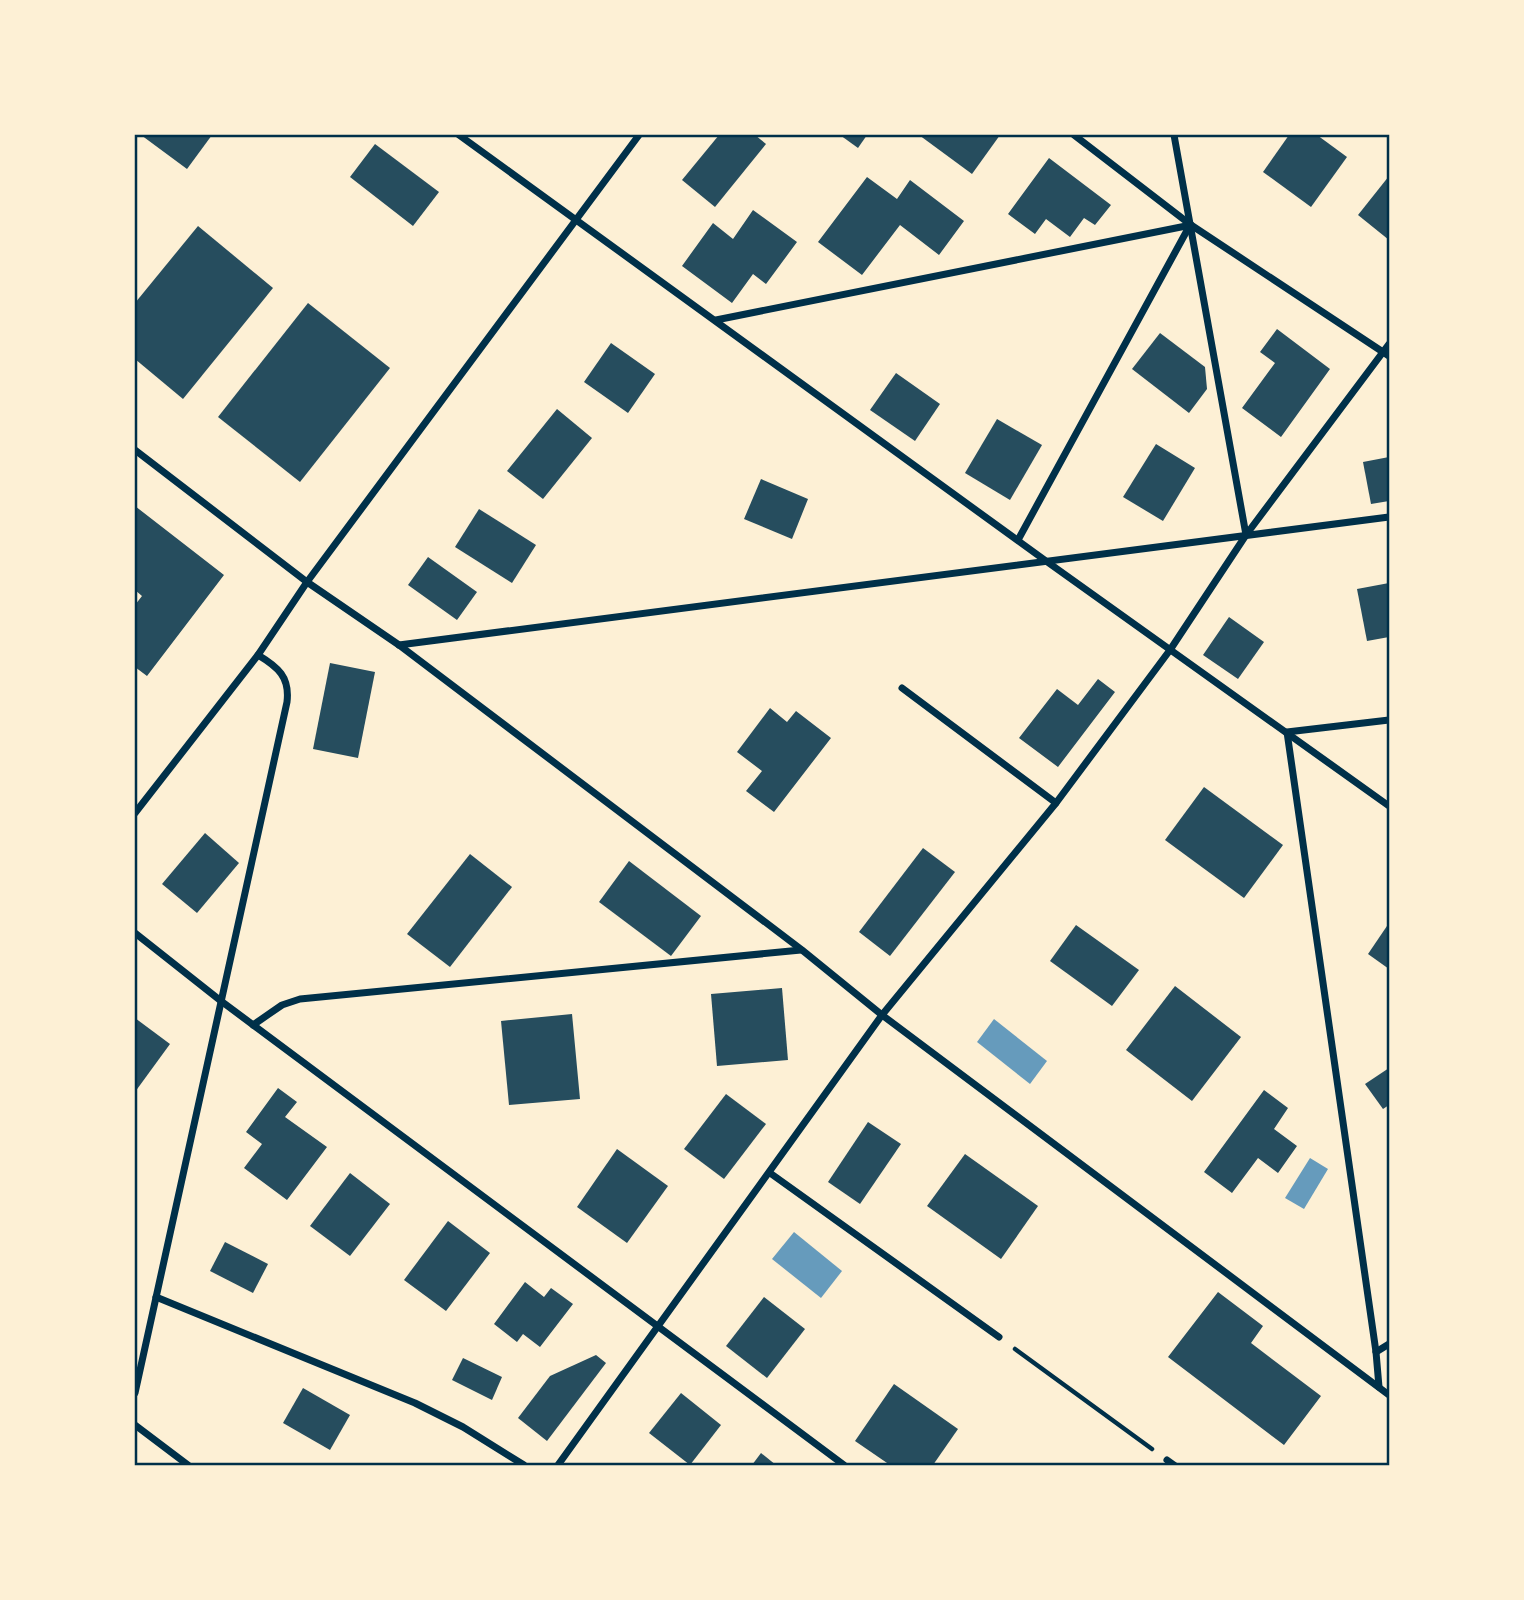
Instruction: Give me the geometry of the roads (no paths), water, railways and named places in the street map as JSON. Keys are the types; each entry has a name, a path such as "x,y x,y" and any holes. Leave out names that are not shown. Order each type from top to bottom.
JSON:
{"street":[{"path":"459,135 1389,806"},
{"path":"135,813 258,655 307,582 639,135"},
{"path":"1074,135 1191,225 1386,354"},
{"path":"1174,135 1245,535"},
{"path":"716,320 1191,225"},
{"path":"1018,540 1191,225"},
{"path":"558,1465 882,1015 1056,803 1170,650 1245,535 1386,354 1389,344"},
{"path":"135,450 307,582 399,645 802,950 882,1015 1389,1395"},
{"path":"399,645 1389,517"},
{"path":"135,1393 288,696 286,679 281,670 258,655"},
{"path":"902,688 1056,803"},
{"path":"1287,732 1389,720"},
{"path":"1287,732 1379,1387"},
{"path":"135,933 220,1001 844,1465"},
{"path":"253,1025 282,1005 300,999 802,950"},
{"path":"770,1173 999,1337"},
{"path":"156,1297 415,1403 463,1427 524,1465"},
{"path":"1376,1352 1389,1344"},
{"path":"135,1425 188,1465"}],"water":[{"path":"994,1019 1047,1061 1030,1084 977,1042"},
{"path":"1310,1158 1328,1169 1304,1209 1285,1198"},
{"path":"794,1232 842,1271 821,1298 772,1259"}]}
